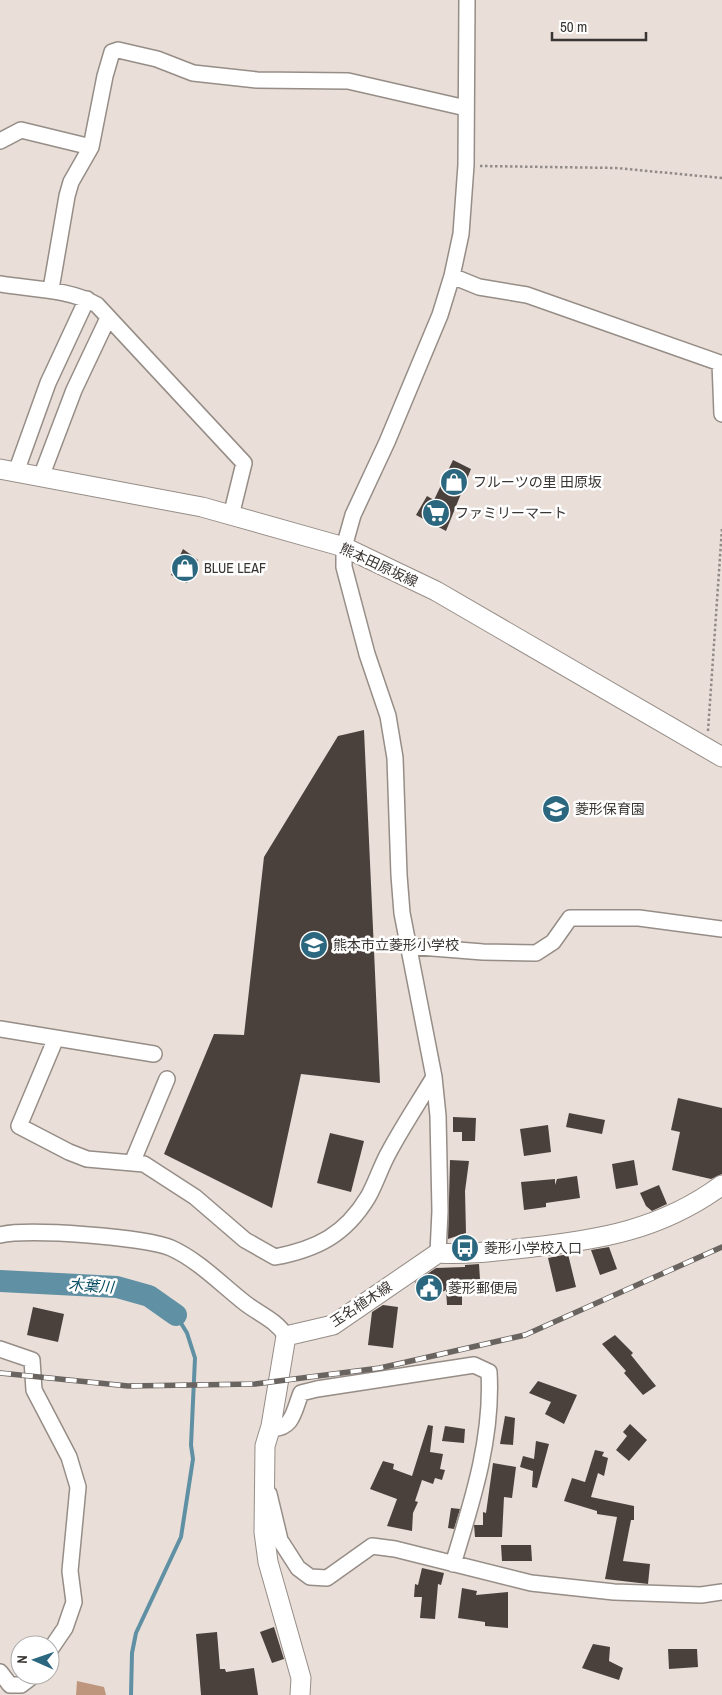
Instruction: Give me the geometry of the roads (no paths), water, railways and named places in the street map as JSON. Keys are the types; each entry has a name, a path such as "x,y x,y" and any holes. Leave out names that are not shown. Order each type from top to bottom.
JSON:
{"main road":[{"name":"熊本田原坂線","path":"8,471 202,507 344,548 436,591 715,752"},
{"path":"438,1253 458,1254 507,1250 575,1243 614,1236 637,1230 669,1217 700,1202 722,1185"},
{"name":"玉名植木線","path":"286,1336 333,1326 438,1253"},
{"path":"286,1336 271,1428 265,1446 264,1532 268,1562 301,1678 300,1695"}],"street":[{"path":"438,1253 439,1162 434,1077 407,946 398,875 395,758 388,716 351,600 344,567 344,548 353,515 387,442 440,315 452,276 460,234 466,165 467,0"},
{"path":"51,289 58,239 71,182 91,147 105,76 112,52 118,50 157,59 193,73 257,80 348,81 466,108"},
{"path":"0,141 21,130 91,147"},
{"path":"452,276 478,286 528,295 720,363 722,414"},
{"path":"0,284 40,291 51,289 87,299 108,318 244,463 231,516"},
{"path":"8,471 87,299"},
{"path":"41,477 74,390 108,318"},
{"path":"407,946 484,952 536,952 553,942 570,918 639,918 722,930"},
{"path":"0,1029 154,1054"},
{"path":"56,1038 19,1126 69,1152 87,1159 144,1164 195,1197 245,1240 275,1257 297,1253 318,1246 334,1237 353,1218 368,1197 388,1153 434,1077"},
{"path":"132,1163 166,1079"},
{"path":"0,1235 10,1232 34,1232 126,1238 170,1248 194,1263 257,1312 279,1325 286,1336"},
{"path":"0,1349 32,1360 34,1390 69,1456 78,1487 70,1571 74,1602 65,1628 60,1635"},
{"path":"271,1428 280,1429 292,1422 301,1393 316,1389 474,1365 489,1372 490,1398 485,1440 453,1564"},
{"path":"264,1473 280,1540 298,1568 310,1577 328,1578 372,1546 396,1549 531,1583 614,1592 701,1595 722,1592"},
{"path":"0,1672 10,1684"}],"waterway":[{"name":"木葉川","path":"0,1281 117,1287 149,1296 176,1315"},
{"path":"131,1695 132,1653 136,1633 181,1537 193,1459 191,1445 195,1358 187,1333 176,1315"}],"railway":[{"path":"0,1373 128,1386 255,1384 380,1368 525,1335 722,1247"}],"place":[{"name":"フルーツの里 田原坂","path":"454,482"},
{"name":"ファミリーマート","path":"436,513"},
{"name":"BLUE LEAF","path":"185,568"},
{"name":"菱形保育園","path":"556,809"},
{"name":"熊本市立菱形小学校","path":"314,945"},
{"name":"菱形小学校入口","path":"465,1248"},
{"name":"菱形郵便局","path":"429,1288"}]}
